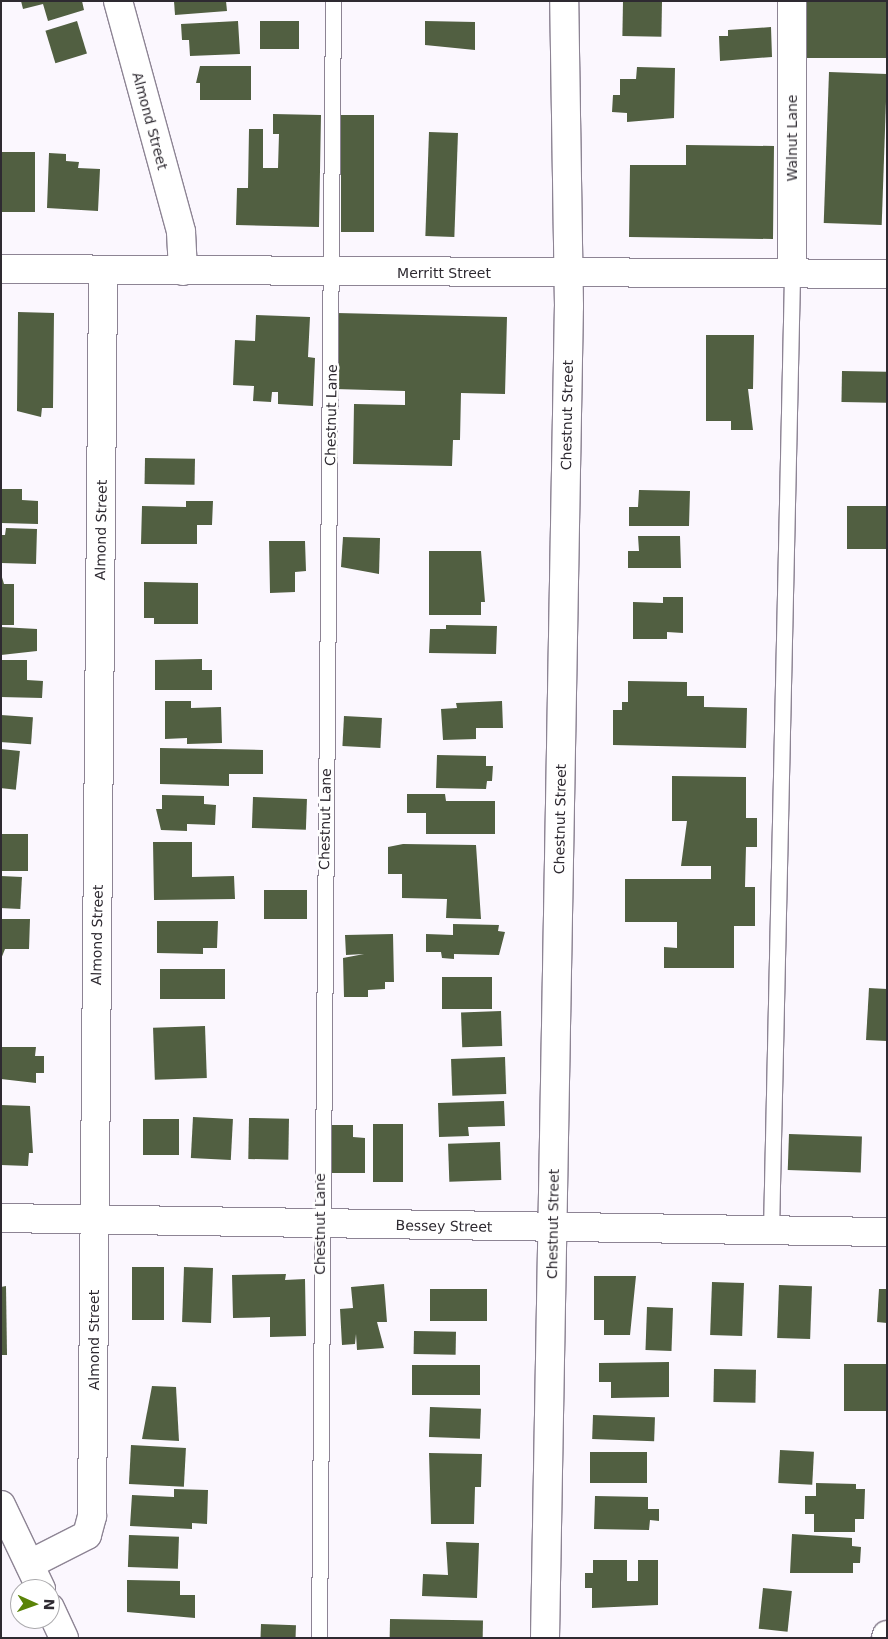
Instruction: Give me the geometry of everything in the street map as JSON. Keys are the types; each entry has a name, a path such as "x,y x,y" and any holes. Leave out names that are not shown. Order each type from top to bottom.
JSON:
{"street":[{"name":"Almond Street","path":"118,1 181,232 183,271"},
{"name":"Chestnut Street","path":"545,1638 569,272 564,1"},
{"name":"Walnut Lane","path":"792,1 792,275"},
{"name":"Merritt Street","path":"1,269 332,273 887,274"},
{"name":"Almond Street","path":"30,1564 87,1536 92,1516 103,270"},
{"name":"Bessey Street","path":"1,1218 320,1225 887,1232"},
{"path":"1,1505 37,1579"}],"lane":[{"name":"Chestnut Lane","path":"319,1638 320,1225 332,273 333,1"},
{"path":"771,1231 792,275"}],"building":[{"path":"21,1 82,1 84,10 48,21 43,4 23,9"},
{"path":"174,1 226,1 227,11 175,15"},
{"path":"623,1 662,2 661,37 622,36"},
{"path":"804,1 887,1 887,58 804,58"},
{"path":"77,21 87,54 55,63 45,31"},
{"path":"238,21 240,54 190,56 189,40 182,40 181,24"},
{"path":"260,21 299,21 299,49 260,49"},
{"path":"425,21 475,22 475,50 425,45"},
{"path":"771,27 772,57 720,61 719,36 728,36 728,30"},
{"path":"200,66 251,66 251,100 200,100 200,83 196,83"},
{"path":"637,67 675,68 674,118 627,122 627,113 612,112 613,95 620,95 620,79 636,79"},
{"path":"829,72 887,74 882,225 824,223"},
{"path":"273,114 321,115 319,227 236,225 237,188 248,188 249,129 263,129 263,168 278,168 279,134 273,134"},
{"path":"341,115 374,115 374,232 341,232"},
{"path":"429,132 458,133 454,237 425,236"},
{"path":"686,145 774,146 773,239 629,237 630,165 686,165"},
{"path":"1,152 35,152 35,212 1,212"},
{"path":"49,153 66,154 66,161 79,162 78,168 100,169 98,211 47,208"},
{"path":"18,312 54,313 53,408 42,408 41,417 17,411"},
{"path":"337,313 507,317 505,394 461,393 460,440 453,440 452,466 353,464 354,404 405,405 405,391 335,389"},
{"path":"256,315 310,317 308,357 315,358 313,406 278,404 278,392 272,392 271,402 253,401 254,386 233,385 235,340 255,341"},
{"path":"706,335 754,335 753,389 748,389 753,430 731,430 731,421 706,421"},
{"path":"842,371 887,372 886,403 841,402"},
{"path":"145,458 195,459 195,485 145,484"},
{"path":"1,489 22,489 22,500 38,501 38,524 1,523"},
{"path":"639,490 690,491 689,526 629,526 629,507 638,507"},
{"path":"186,501 213,501 212,525 197,525 197,544 141,544 142,506 186,507"},
{"path":"847,506 887,506 887,549 847,549"},
{"path":"6,528 37,529 36,564 1,563 1,535 5,535"},
{"path":"638,536 680,536 681,568 628,568 628,551 639,551"},
{"path":"343,537 380,538 379,574 341,567"},
{"path":"269,541 305,541 306,571 295,572 295,592 270,593"},
{"path":"429,551 481,551 485,602 481,602 481,615 429,615"},
{"path":"1,574 4,584 14,584 14,625 1,625"},
{"path":"144,582 198,583 198,624 154,624 154,618 144,618"},
{"path":"663,597 683,597 683,633 667,632 667,639 633,639 633,602 663,603"},
{"path":"446,625 497,626 496,654 429,653 430,629 446,629"},
{"path":"1,627 37,629 37,651 1,655"},
{"path":"202,659 202,670 212,670 212,690 155,690 155,660"},
{"path":"1,660 27,660 27,680 43,681 42,698 1,697"},
{"path":"628,681 687,682 687,696 704,696 704,707 747,708 746,748 613,745 613,710 622,710 622,702 628,702"},
{"path":"165,701 191,701 191,708 221,707 222,743 187,744 187,738 165,739"},
{"path":"502,701 503,728 476,728 476,739 443,740 441,709 457,708 456,703"},
{"path":"1,715 33,717 31,744 1,742"},
{"path":"344,716 382,718 380,748 342,746"},
{"path":"160,748 263,750 263,774 229,774 229,786 160,784"},
{"path":"1,749 20,751 16,790 1,788"},
{"path":"437,755 486,756 486,766 493,766 492,781 487,781 486,789 436,788"},
{"path":"672,776 746,777 746,818 757,818 757,847 746,847 745,887 755,887 755,926 734,926 734,968 664,968 664,947 677,948 677,922 625,922 625,879 711,879 711,866 681,866 687,821 672,821"},
{"path":"407,794 445,794 446,801 495,801 495,834 426,834 426,813 407,813"},
{"path":"162,795 204,796 204,804 216,805 215,825 187,824 187,831 161,830 156,809 162,809"},
{"path":"253,797 307,799 306,830 252,828"},
{"path":"1,834 28,834 28,871 1,871"},
{"path":"153,842 192,842 192,877 234,876 235,899 154,900"},
{"path":"403,844 476,845 481,919 446,918 447,899 402,898 402,874 388,874 388,847"},
{"path":"1,876 22,877 20,909 1,908"},
{"path":"264,890 307,890 307,919 264,919"},
{"path":"1,919 30,919 29,949 5,949 1,959"},
{"path":"157,921 218,921 217,948 203,948 203,954 157,953"},
{"path":"453,924 499,925 498,931 505,932 499,955 454,954 454,959 442,958 441,952 426,952 426,934 453,935"},
{"path":"393,934 394,982 385,982 385,989 368,990 368,997 344,997 343,958 364,954 346,955 345,935"},
{"path":"160,969 225,969 225,999 160,999"},
{"path":"442,977 492,977 492,1009 442,1009"},
{"path":"869,988 887,989 887,1041 866,1040"},
{"path":"501,1011 502,1046 462,1047 461,1012"},
{"path":"205,1026 207,1078 155,1080 153,1028"},
{"path":"1,1047 36,1047 35,1056 44,1056 44,1073 36,1073 36,1083 1,1079"},
{"path":"505,1057 506,1094 452,1096 451,1059"},
{"path":"504,1101 505,1126 468,1127 469,1136 439,1137 438,1103"},
{"path":"1,1105 30,1106 33,1153 29,1153 28,1166 1,1165"},
{"path":"193,1117 233,1119 231,1160 191,1158"},
{"path":"249,1118 289,1119 288,1160 248,1159"},
{"path":"143,1119 179,1119 179,1155 143,1155"},
{"path":"373,1124 403,1124 403,1182 373,1182"},
{"path":"326,1125 353,1125 353,1137 365,1138 365,1173 326,1173"},
{"path":"789,1134 862,1137 861,1173 788,1170"},
{"path":"500,1142 501,1180 449,1182 448,1144"},
{"path":"132,1267 164,1267 164,1320 132,1320"},
{"path":"184,1267 213,1268 211,1323 182,1322"},
{"path":"286,1274 285,1280 305,1279 306,1336 270,1337 270,1317 233,1318 232,1275"},
{"path":"594,1276 636,1276 630,1335 604,1335 604,1320 594,1320"},
{"path":"712,1282 744,1283 742,1336 710,1335"},
{"path":"384,1284 387,1322 377,1322 384,1348 357,1350 356,1334 355,1344 342,1345 340,1309 353,1308 351,1287"},
{"path":"779,1285 812,1286 810,1339 777,1338"},
{"path":"6,1286 7,1355 1,1355 1,1287"},
{"path":"430,1289 487,1289 487,1321 430,1321"},
{"path":"879,1289 887,1289 887,1323 877,1322"},
{"path":"647,1307 673,1308 671,1351 645,1350"},
{"path":"414,1331 456,1332 456,1355 414,1354"},
{"path":"669,1362 669,1397 611,1398 611,1382 599,1382 599,1363"},
{"path":"844,1364 887,1364 887,1411 844,1411"},
{"path":"412,1365 480,1365 480,1395 412,1395"},
{"path":"714,1369 756,1370 755,1403 713,1402"},
{"path":"152,1386 176,1387 179,1441 142,1439"},
{"path":"430,1407 481,1409 480,1439 429,1437"},
{"path":"593,1415 655,1417 654,1441 592,1439"},
{"path":"131,1445 186,1448 184,1487 129,1484"},
{"path":"780,1450 814,1452 812,1485 778,1483"},
{"path":"590,1452 647,1452 647,1483 590,1483"},
{"path":"429,1453 482,1454 481,1487 475,1487 474,1524 431,1524"},
{"path":"816,1483 856,1484 856,1489 865,1489 864,1519 855,1519 855,1532 814,1532 814,1514 805,1514 805,1496 816,1496"},
{"path":"174,1489 208,1490 207,1524 192,1523 192,1529 130,1526 132,1495 174,1497"},
{"path":"595,1496 648,1497 648,1509 659,1509 659,1521 650,1520 649,1530 594,1529"},
{"path":"792,1534 852,1538 852,1546 861,1547 860,1563 853,1563 853,1573 790,1573"},
{"path":"129,1535 179,1537 178,1569 128,1567"},
{"path":"446,1542 479,1543 477,1598 422,1596 423,1574 448,1575"},
{"path":"593,1560 627,1560 627,1581 638,1581 638,1560 658,1560 658,1605 592,1608 592,1588 585,1588 585,1573 593,1573"},
{"path":"127,1580 180,1581 180,1595 195,1595 195,1618 127,1612"},
{"path":"763,1588 792,1591 788,1632 759,1629"},
{"path":"390,1619 483,1621 483,1638 390,1638"},
{"path":"261,1624 296,1625 296,1638 261,1638"}]}
